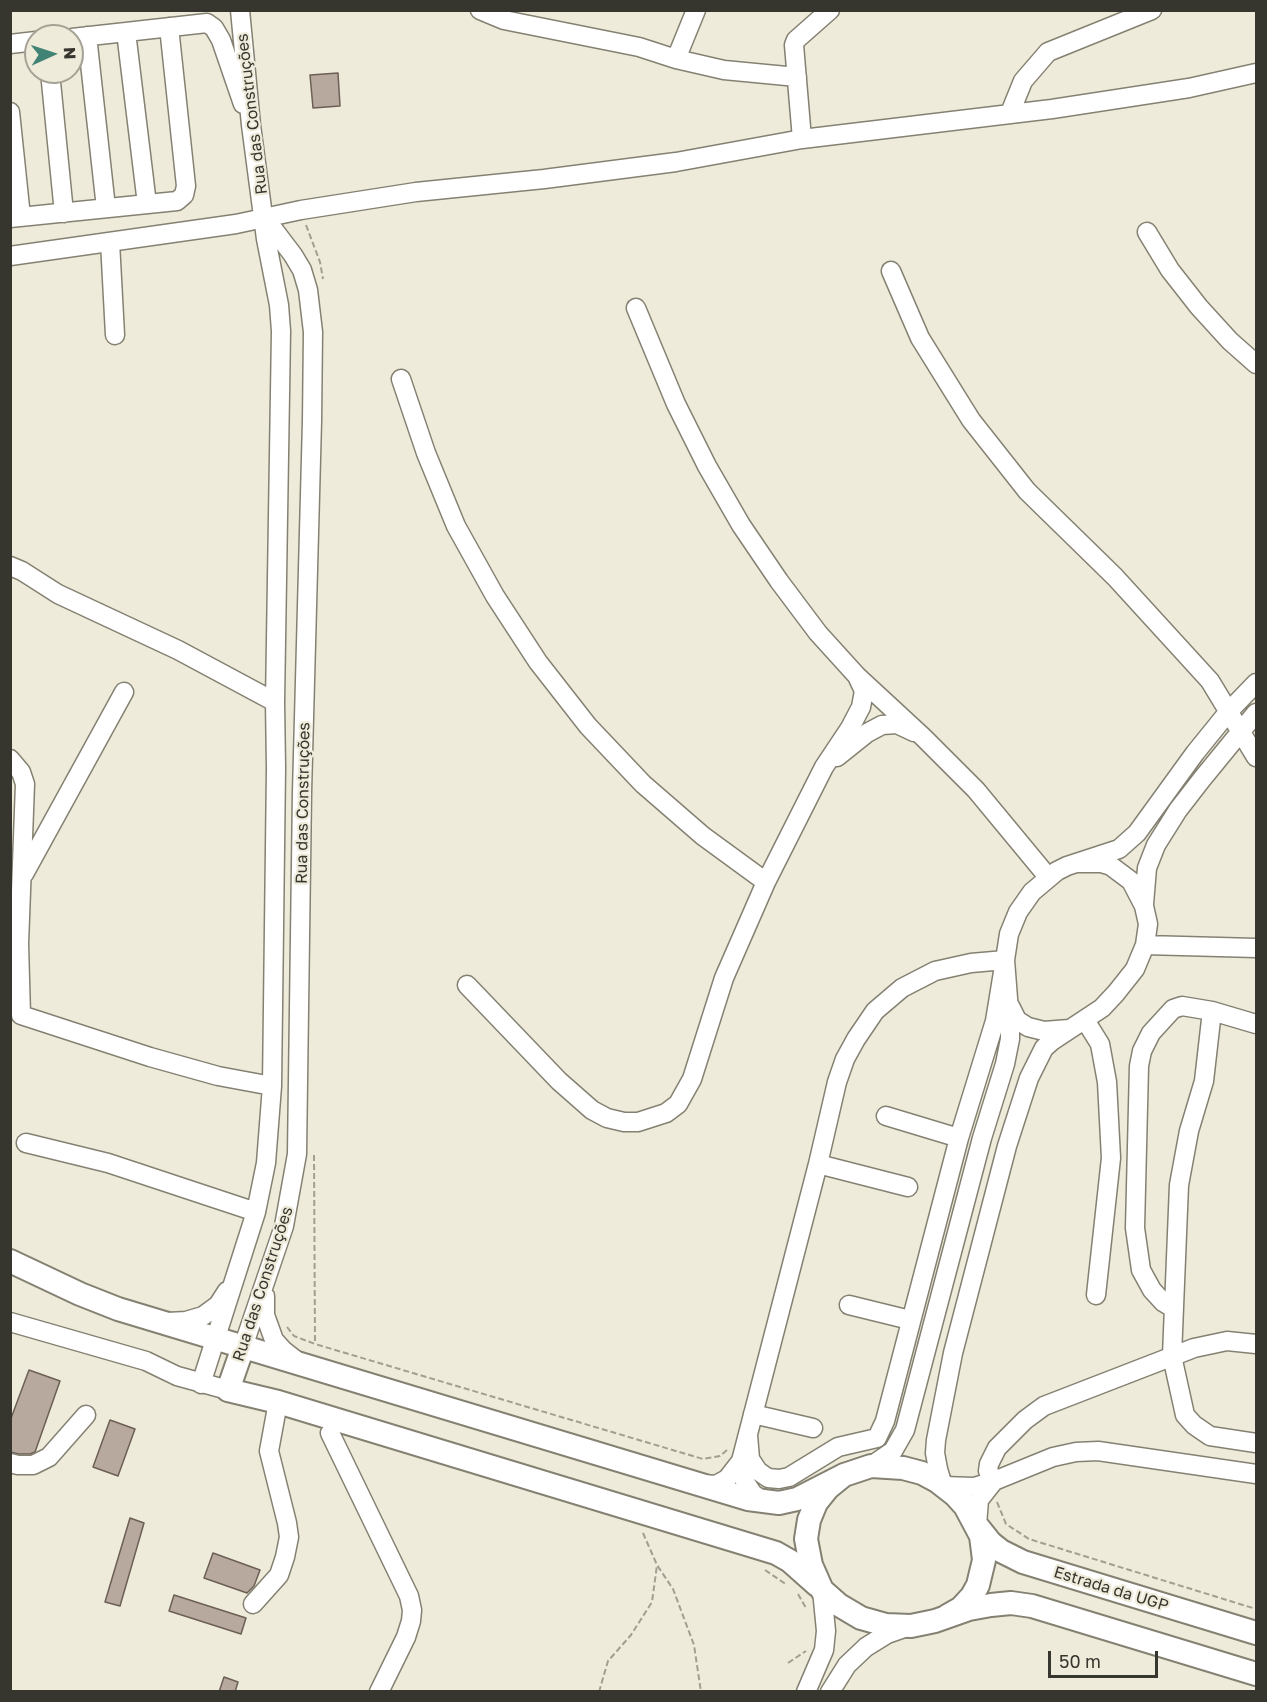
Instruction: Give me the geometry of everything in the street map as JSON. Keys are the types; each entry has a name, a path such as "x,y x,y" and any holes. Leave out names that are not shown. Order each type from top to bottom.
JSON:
{"main road":[{"path":"10,1261 118,1309 306,1367 765,1502 779,1503 797,1499 844,1475"},
{"name":"Rua das Construções","path":"228,1390 243,1347"},
{"path":"228,1390 278,1402 776,1553 802,1570 822,1590"},
{"name":"Estrada da UGP","path":"977,1525 984,1560 978,1585 972,1596 961,1608 935,1622 912,1626 886,1624 861,1618 839,1605 822,1590 807,1552 807,1530 816,1503 828,1488 844,1475 871,1466 893,1466 914,1470 943,1486 961,1501 991,1543 1023,1562 1257,1633"},
{"name":"Estrada da UGP","path":"946,1616 991,1605 1032,1606 1251,1675"}],"street":[{"name":"Rua das Construções","path":"201,1384 256,1212 266,1163 272,1086 275,702 282,357 279,305 266,239 251,125 240,10"},
{"path":"480,10 639,46 724,70 797,77"},
{"path":"676,58 696,10"},
{"path":"802,139 794,45 796,40 830,10"},
{"path":"1010,113 1023,81 1048,52 1152,10"},
{"path":"84,36 169,27 206,17 221,40 238,96 251,125"},
{"path":"10,112 16,218 177,201 184,195 186,186 169,27"},
{"path":"126,32 147,204"},
{"path":"84,69 106,208"},
{"path":"10,256 236,224 301,210 416,192 544,179 675,162 802,139 1052,109 1189,88 1257,73"},
{"path":"51,84 64,213"},
{"name":"Rua das Construções","path":"243,1347 284,1226 297,1154 302,792 313,332 312,310 302,270 265,218"},
{"path":"1147,232 1170,270 1199,308 1230,342 1257,364"},
{"path":"111,242 115,335"},
{"path":"891,271 920,338 971,420 1028,491 1115,577 1210,681 1257,757"},
{"path":"636,308 676,404 707,466 741,525 818,633 857,676 976,790 1048,877"},
{"path":"401,379 426,453 456,526 495,596 538,662 588,726 642,784 703,837 766,882"},
{"path":"10,566 58,594 178,650 275,702"},
{"path":"467,985 559,1081 592,1110 607,1118 638,1122 653,1119 678,1104 692,1079 724,978 766,882 824,767 861,707 864,691 857,676"},
{"path":"751,1424 750,1459 758,1471 768,1478 789,1477 838,1446 877,1438 885,1421 959,1138 996,1021 1009,934 1018,912 1032,892 1048,877 1067,866 1119,849 1137,833 1228,711 1257,683"},
{"path":"21,879 124,692"},
{"path":"1144,906 1147,868 1156,845 1184,802 1257,713"},
{"path":"824,767 867,733 882,725 897,724 923,737"},
{"path":"10,759 21,772 25,784 21,879 15,943 16,1013 150,1057 218,1076 272,1086"},
{"path":"1077,863 1101,863 1121,872 1131,881 1144,906 1148,924 1145,945 1135,969 1102,1008 1044,1048 1021,1100 956,1342 939,1417 935,1453 943,1486 974,1487 1053,1457 1076,1452 1098,1451 1257,1474"},
{"path":"1145,945 1257,948"},
{"path":"871,1466 893,1451 905,1430 982,1138 1007,1058 1010,1039 1010,1006 1005,960"},
{"path":"699,1484 716,1485 727,1479 741,1461 837,1082 845,1059 875,1011 902,988 935,971 971,963 1005,960"},
{"path":"1010,1006 1017,1020 1028,1027 1044,1031 1078,1025"},
{"path":"1173,1308 1163,1302 1152,1290 1141,1270 1135,1228 1139,1066 1145,1042 1173,1010 1182,1006 1212,1011 1257,1024"},
{"path":"1212,1011 1204,1082 1189,1131 1180,1177 1172,1356 1185,1415 1194,1425 1210,1436 1257,1443"},
{"path":"1078,1025 1100,1044 1107,1082 1111,1158 1096,1295"},
{"path":"886,1116 959,1138"},
{"path":"26,1143 108,1163 256,1212"},
{"path":"818,1164 908,1187"},
{"path":"156,1320 186,1321 211,1311 224,1298 242,1260"},
{"path":"269,1273 265,1315 274,1340 283,1350 306,1367"},
{"path":"849,1305 910,1320"},
{"path":"10,1322 146,1361 177,1376 228,1390"},
{"path":"994,1481 988,1471 997,1448 1025,1420 1044,1406 1194,1348 1227,1341 1257,1344"},
{"path":"253,1604 279,1575 289,1537 269,1450 278,1402"},
{"path":"10,1463 33,1465 49,1457 86,1415"},
{"path":"751,1424 813,1428"},
{"path":"330,1433 411,1603 411,1622 379,1692"},
{"path":"741,1461 745,1482 753,1494 765,1502"},
{"path":"977,1525 979,1500 994,1481"},
{"path":"806,1692 824,1650 826,1630 822,1590"},
{"path":"830,1692 847,1665 866,1647 887,1634 912,1626"}],"path":[{"path":"308,1180 314,1158 315,1344"},
{"path":"282,1321 294,1336 315,1344 703,1459 720,1456 751,1424"},
{"path":"994,1481 998,1503 1006,1524 1029,1539 1257,1609"},
{"path":"653,1532 641,1529 657,1565 673,1589 694,1645 701,1692"},
{"path":"599,1692 608,1661 632,1635 651,1602 657,1565"},
{"path":"763,1569 788,1586"},
{"path":"797,1591 811,1616"},
{"path":"788,1663 811,1648"}],"building":[{"path":"338,73 340,106 313,108 310,75"},
{"path":"29,1370 60,1381 35,1452 19,1454 10,1452 10,1421"},
{"path":"110,1420 135,1429 118,1476 93,1467"},
{"path":"130,1518 144,1523 120,1606 105,1602"},
{"path":"213,1553 260,1570 254,1586 247,1593 204,1578"},
{"path":"174,1595 246,1618 241,1634 169,1611"},
{"path":"224,1677 238,1682 235,1692 219,1692"}]}
